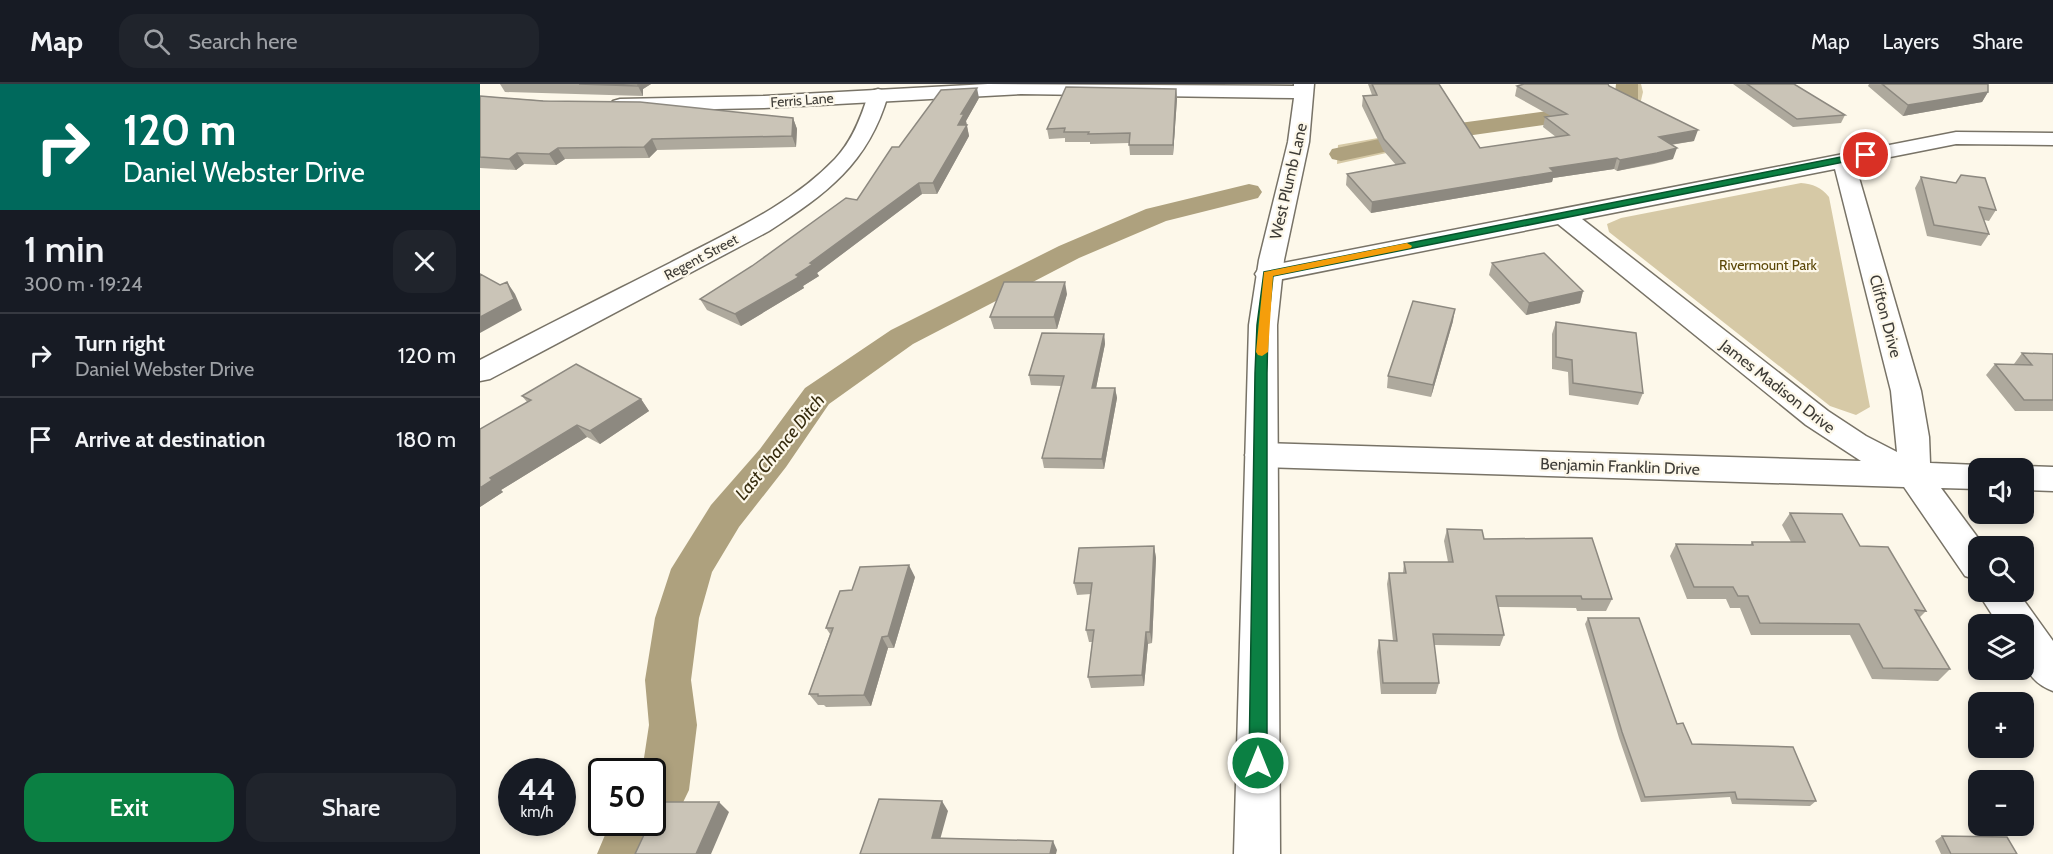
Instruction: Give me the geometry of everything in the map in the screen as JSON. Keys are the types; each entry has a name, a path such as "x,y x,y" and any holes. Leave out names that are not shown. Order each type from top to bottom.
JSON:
{"street":[{"name":"Ferris Lane","path":"606,105 764,102 1021,88 1304,88"},
{"name":"West Plumb Lane","path":"1257,854 1263,325 1268,274 1299,138 1304,88"},
{"name":"Regent Street","path":"480,372 760,226 797,202 827,178 848,156 862,137 878,95"},
{"path":"1268,274 1956,138 2053,139"},
{"name":"Clifton Drive","path":"1843,159 1906,392 1913,437 1914,475"},
{"name":"James Madison Drive","path":"1562,215 1817,418 1855,444 1914,475 1968,552"},
{"name":"Benjamin Franklin Drive","path":"1261,454 1968,477"},
{"path":"2034,478 2053,479"},
{"path":"2034,645 2053,673"}],"green space":[{"path":"1619,84 1641,84 1643,92 1639,109 1467,135 1337,164 1338,145 1458,124 1582,111 1621,99"},
{"name":"Rivermount Park","path":"1801,183 1816,187 1829,197 1870,407 1856,415 1830,406 1609,232 1607,224 1621,218"}],"building":[{"path":"579,84 638,84 638,86"},
{"path":"1372,84 1439,84 1480,148 1569,135 1545,117 1567,114 1517,86 1524,84 1608,84 1698,130 1659,137 1677,148 1657,153 1550,168 1554,172 1372,202 1347,174 1405,163 1384,139 1363,96 1377,95"},
{"path":"1747,84 1794,84 1845,115 1797,119"},
{"path":"1882,84 1988,84 1988,92 1908,105"},
{"path":"1066,87 1176,89 1173,145 1129,145 1130,133 1088,134 1089,132 1064,132 1065,128 1047,129"},
{"path":"977,88 961,114 964,114 958,125 967,125 933,183 919,183 810,263 813,264 796,275 799,277 735,314 700,299 752,266 846,198 857,200 892,147 899,147 941,90"},
{"path":"480,96 543,101 640,102 793,118 792,136 652,139 644,147 558,148 549,154 517,153 509,159 480,157"},
{"path":"1961,175 1985,178 1996,210 1979,207 1989,234 1934,225 1921,177 1956,183"},
{"path":"1544,253 1583,291 1529,303 1492,263"},
{"path":"480,274 500,285 507,282 514,299 480,317"},
{"path":"1004,282 1065,282 1054,317 990,317"},
{"path":"1413,301 1455,309 1433,385 1388,376"},
{"path":"1556,322 1636,333 1643,393 1573,383 1572,360 1556,357"},
{"path":"1042,333 1104,334 1092,388 1115,388 1102,459 1042,458 1064,376 1029,375"},
{"path":"2022,353 2053,354 2053,400 2024,400 1995,364 2032,365"},
{"path":"576,364 641,399 590,431 577,425 490,478 492,480 480,488 480,429 531,400 522,396"},
{"path":"1790,513 1842,514 1860,546 1888,547 1926,611 1915,610 1950,669 1883,668 1859,624 1760,623 1748,596 1738,596 1733,587 1694,587 1676,544 1753,545 1752,542 1805,542"},
{"path":"1447,529 1482,530 1484,539 1592,538 1612,599 1582,599 1581,596 1496,596 1504,635 1433,634 1439,683 1383,683 1379,640 1397,641 1389,573 1406,573 1404,562 1453,562"},
{"path":"1154,546 1150,632 1146,632 1142,675 1088,677 1094,630 1086,630 1092,583 1074,583 1079,548"},
{"path":"909,565 888,636 882,637 864,695 818,696 818,694 809,694 833,628 826,628 840,591 852,590 860,567"},
{"path":"1588,618 1639,618 1677,724 1683,723 1692,744 1793,747 1816,801 1737,799 1735,792 1645,797 1622,732"},
{"path":"879,799 942,801 932,838 1053,841 1050,854 860,854"},
{"path":"666,802 719,802 696,854 635,854 643,836 666,836"},
{"path":"1942,836 2007,837 2017,854 1951,854"}],"waterway":[{"name":"Last Chance Ditch","path":"1341,154 1445,132 1621,108 1627,102 1627,84"},
{"name":"Last Chance Ditch","path":"666,776 673,725 668,680 677,618 692,569 725,516 773,458 817,396 902,337 1069,252 1156,215 1249,192"},
{"name":"Last Chance Ditch","path":"624,854 639,836"}],"slow traffic":[{"path":"1262,352 1268,274 1407,246"}],"route":[{"path":"1258,763 1261,373 1268,274 1866,155"}]}
